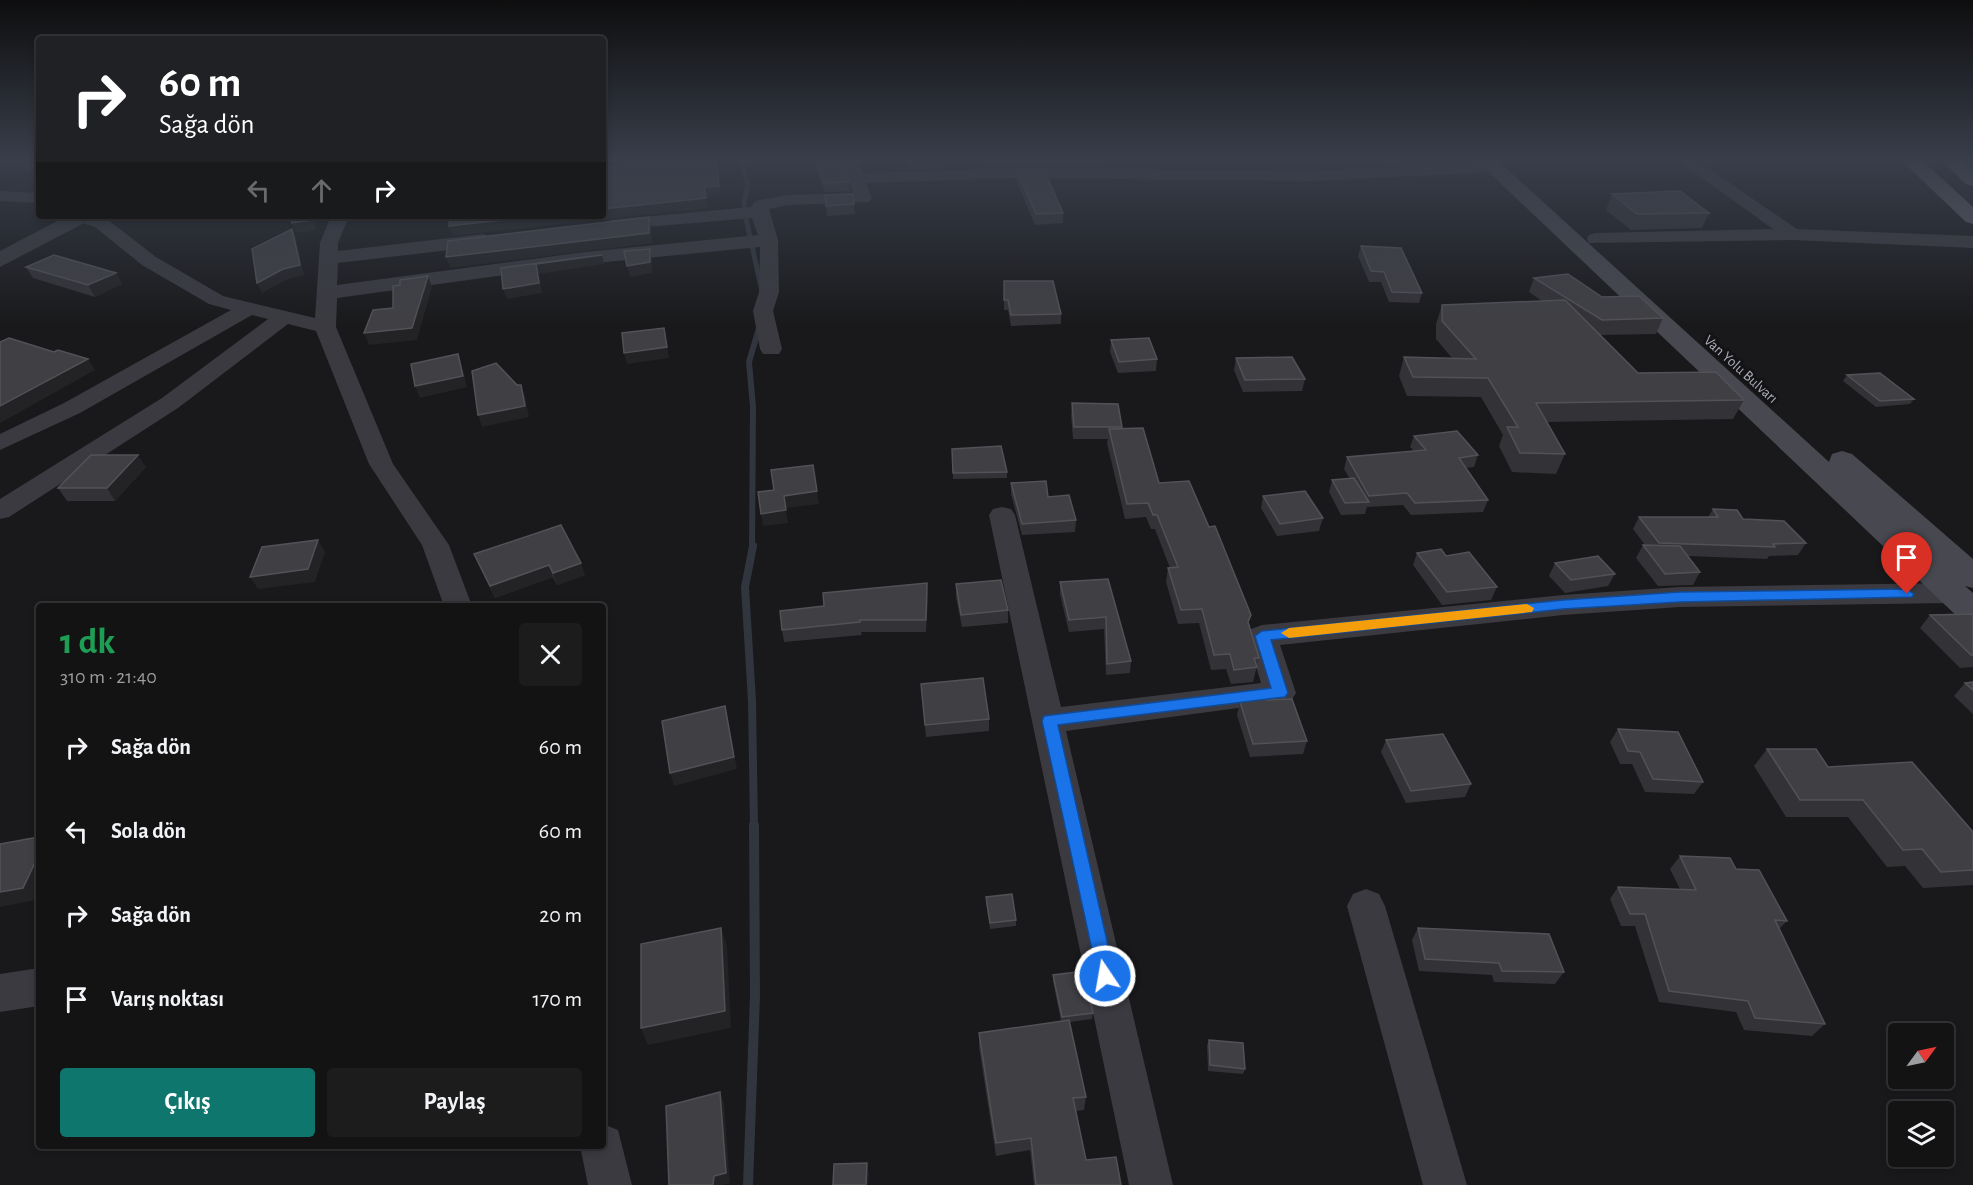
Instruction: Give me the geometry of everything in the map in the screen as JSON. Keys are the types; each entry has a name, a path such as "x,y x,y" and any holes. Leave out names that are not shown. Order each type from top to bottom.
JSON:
{"main road":[{"path":"1552,215 1687,344 1966,594"},
{"name":"Van Yolu Bulvarı","path":"1565,215 1596,239 1966,594"}],"street":[{"path":"594,227 714,215"},
{"path":"760,215 769,240 769,292 763,311 771,349"},
{"path":"1766,215 1793,234"},
{"path":"0,250 70,219"},
{"path":"0,260 72,219"},
{"path":"87,219 101,223 149,261 216,300 325,327"},
{"path":"339,219 330,243 328,258 325,327 381,464 435,545 457,603"},
{"path":"1596,239 1793,234 1973,242"},
{"path":"328,258 502,238"},
{"path":"326,293 562,261 769,240"},
{"path":"0,443 72,408 249,309"},
{"path":"0,511 170,403 283,318"},
{"path":"1002,514 1050,721 1151,1185"},
{"path":"1050,721 1280,693 1262,636 1563,604 1680,597 1966,594"},
{"path":"1366,906 1445,1185"},
{"path":"0,993 36,987"},
{"path":"603,1149 610,1185"}],"building":[{"path":"649,217 649,233 446,257 448,241"},
{"path":"291,219 311,219 311,220 292,223"},
{"path":"450,219 512,219 449,226"},
{"path":"292,229 300,265 283,269 257,283 252,249"},
{"path":"1361,246 1401,248 1422,293 1392,292 1384,272 1371,271"},
{"path":"650,249 650,262 627,266 624,251"},
{"path":"54,255 116,273 88,285 26,267"},
{"path":"602,255 536,264 539,283 503,289 501,268"},
{"path":"1568,274 1602,297 1639,296 1663,318 1602,320 1534,278"},
{"path":"428,276 412,328 364,333 373,310 393,308 393,286 400,285 400,280"},
{"path":"1004,281 1053,281 1061,314 1011,315 1008,300 1004,300"},
{"path":"1565,300 1638,373 1716,372 1744,400 1536,403 1565,454 1520,453 1507,427 1518,427 1488,378 1413,377 1404,357 1476,359 1442,321 1442,305"},
{"path":"664,328 667,347 624,353 622,333"},
{"path":"9,338 54,352 58,350 88,359 0,406 0,342"},
{"path":"1149,338 1157,359 1119,362 1111,340"},
{"path":"458,354 463,376 415,386 411,364"},
{"path":"1292,357 1305,379 1245,380 1236,358"},
{"path":"496,363 517,385 521,385 525,406 478,415 472,371"},
{"path":"1880,373 1914,399 1880,401 1847,375"},
{"path":"1072,403 1118,404 1122,427 1074,427"},
{"path":"1143,428 1159,483 1189,481 1209,527 1215,526 1251,615 1248,622 1259,658 1254,658 1257,667 1234,670 1230,654 1214,655 1202,609 1181,610 1168,568 1178,567 1157,515 1153,515 1148,503 1127,504 1109,429"},
{"path":"1457,431 1478,455 1459,458 1488,500 1415,503 1407,493 1369,496 1347,457 1426,450 1414,436"},
{"path":"1001,446 1007,472 953,473 952,449"},
{"path":"91,455 138,455 107,488 58,488"},
{"path":"813,465 817,491 784,496 786,510 761,514 758,492 774,490 771,470"},
{"path":"1354,478 1369,502 1345,503 1332,480"},
{"path":"1046,481 1048,497 1069,495 1076,520 1022,524 1011,483"},
{"path":"1305,491 1323,518 1280,524 1263,496"},
{"path":"1713,509 1737,510 1743,519 1784,521 1806,543 1773,544 1775,547 1659,543 1639,517 1718,517"},
{"path":"561,525 581,563 553,573 549,565 490,586 474,554"},
{"path":"318,540 308,569 250,577 262,547"},
{"path":"1643,545 1680,546 1700,572 1665,574"},
{"path":"1441,549 1446,556 1469,552 1497,587 1447,592 1417,553"},
{"path":"1598,556 1615,574 1571,580 1555,563"},
{"path":"1108,579 1131,661 1107,664 1106,617 1069,620 1060,582"},
{"path":"1001,580 1008,610 961,615 956,584"},
{"path":"927,583 926,620 860,620 860,622 782,630 780,611 824,606 823,593"},
{"path":"1973,614 1973,655 1930,615"},
{"path":"983,678 989,719 925,725 921,684"},
{"path":"1973,682 1973,690 1965,683"},
{"path":"1264,695 1266,700 1292,699 1307,741 1253,744 1240,702 1243,702 1241,698"},
{"path":"725,706 734,757 670,773 662,721"},
{"path":"1618,729 1678,732 1703,782 1653,779 1640,752 1628,751"},
{"path":"1443,734 1471,784 1411,791 1386,740"},
{"path":"1767,749 1816,749 1828,767 1912,762 1973,832 1973,870 1941,872 1922,849 1903,850 1863,800 1800,800"},
{"path":"36,838 36,860 23,888 0,892 0,844"},
{"path":"1680,856 1730,858 1736,869 1759,870 1787,921 1775,920 1825,1024 1755,1018 1748,1001 1669,991 1645,914 1630,914 1618,887 1696,890"},
{"path":"1012,894 1016,920 990,923 986,897"},
{"path":"721,928 725,1011 641,1028 641,944"},
{"path":"1418,928 1549,934 1564,972 1502,971 1499,963 1425,959"},
{"path":"1084,971 1093,1013 1062,1017 1053,975"},
{"path":"1069,1020 1086,1097 1073,1098 1086,1160 1116,1157 1121,1185 1036,1185 1031,1138 996,1143 979,1033"},
{"path":"1209,1040 1243,1043 1245,1069 1210,1065"},
{"path":"720,1092 726,1173 714,1176 713,1185 669,1185 666,1106"},
{"path":"867,1163 866,1185 833,1185 834,1164"}],"waterway":[{"path":"745,215 761,287"},
{"path":"752,547 753,407 749,362 759,328"},
{"path":"753,546 745,587 752,701 754,826"},
{"path":"748,1185 755,996 754,825"}],"slow traffic":[{"path":"1289,633 1527,608"}],"route":[{"path":"1105,976 1050,721 1280,693 1262,636 1563,604 1680,597 1907,594"}]}
